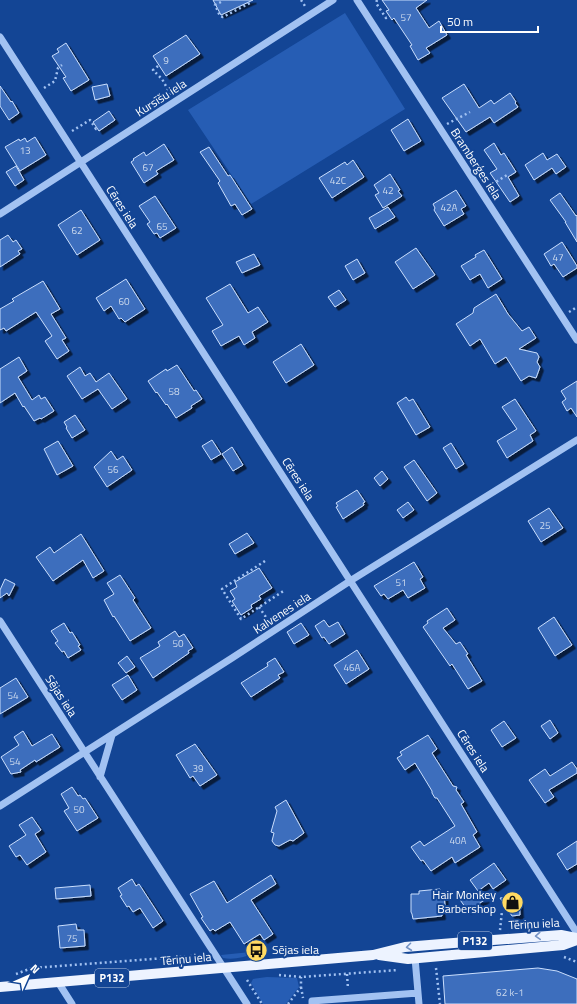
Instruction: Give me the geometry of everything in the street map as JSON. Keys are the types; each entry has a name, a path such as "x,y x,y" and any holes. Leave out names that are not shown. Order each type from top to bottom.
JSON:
{"main road":[{"name":"Tēriņu iela","path":"0,987 373,955 405,947 561,934 577,939"},
{"name":"Tēriņu iela","path":"373,955 408,959 563,945 577,939"}],"street":[{"name":"Kursīšu iela","path":"0,214 333,0"},
{"name":"Bramberģes iela","path":"357,0 577,340"},
{"name":"Cēres iela","path":"0,37 577,933"},
{"name":"Kalvenes iela","path":"0,806 350,581 577,440"},
{"name":"Sējas iela","path":"0,622 247,1004"},
{"path":"100,777 112,735"},
{"path":"415,958 419,1004"},
{"path":"58,982 72,1004"},
{"path":"312,1004 312,1001 418,992"}],"path":[{"path":"377,0 376,3 386,18 389,16"},
{"path":"221,2 215,5 220,16 223,18 250,3"},
{"path":"36,93 55,81 58,68 62,65"},
{"path":"158,66 153,70 162,79 175,102"},
{"path":"440,128 470,112"},
{"path":"63,136 90,120 96,129 98,128"},
{"path":"481,192 507,175"},
{"path":"265,561 222,589 241,619 285,590"},
{"path":"260,607 275,630"},
{"path":"500,930 502,911"},
{"path":"9,976 32,968 194,956 214,953"},
{"path":"558,957 565,956 577,962"},
{"path":"274,975 301,977 436,967 440,1004"},
{"path":"234,982 247,980 250,977"},
{"path":"288,1004 301,987 301,977"},
{"path":"247,980 262,1004"}],"shaded area":[{"path":"345,13 405,109 251,204 188,110"},
{"path":"251,952 253,954 227,959 223,958 221,955"},
{"path":"267,977 297,978 299,987 286,1004 263,1004 251,983 253,979"}],"building":[{"path":"213,0 253,0 221,15"},
{"path":"382,0 427,0 416,8 429,28 439,21 447,35 426,48 430,53 418,60 410,46 412,45 394,18 392,20 386,11 389,10"},
{"path":"186,35 200,54 166,76 153,56"},
{"path":"66,43 89,80 71,91 63,78 66,77 52,56 59,52 57,49"},
{"path":"107,84 110,96 95,100 92,87"},
{"path":"464,84 479,108 491,100 494,104 510,93 518,107 494,123 490,117 466,132 442,98"},
{"path":"0,86 19,113 9,120 0,106"},
{"path":"109,111 115,120 99,131 93,122"},
{"path":"408,119 421,141 404,151 391,130"},
{"path":"35,137 46,155 20,171 5,147 19,139 20,141 25,138 27,142"},
{"path":"494,143 501,155 504,153 516,172 508,177 519,196 510,202 490,173 497,169 484,150"},
{"path":"164,144 174,160 156,171 158,174 144,183 131,162 144,152 146,156"},
{"path":"209,147 228,176 230,175 252,209 242,215 235,204 231,206 218,183 220,181 200,152"},
{"path":"543,153 547,160 557,154 566,167 556,174 552,168 534,180 525,165"},
{"path":"353,160 364,177 332,198 319,178 345,162 347,165"},
{"path":"16,166 24,180 15,186 6,172"},
{"path":"390,174 402,196 383,208 375,195 379,193 374,185"},
{"path":"456,190 466,206 461,209 464,214 444,226 434,210 435,208 433,204"},
{"path":"560,193 576,216 577,215 577,242 566,222 550,200"},
{"path":"155,196 176,228 160,238 157,233 154,234 147,224 150,222 139,206"},
{"path":"388,207 395,217 375,229 369,218"},
{"path":"81,210 100,240 77,255 58,225"},
{"path":"8,235 13,242 16,240 22,249 18,251 20,254 0,267 0,240"},
{"path":"562,242 577,266 577,268 563,277 554,264 551,266 544,254"},
{"path":"416,248 435,275 413,289 395,262"},
{"path":"484,250 502,279 488,288 480,274 470,280 461,266"},
{"path":"254,254 260,265 242,273 236,262"},
{"path":"357,259 365,273 353,280 345,266"},
{"path":"126,279 145,309 125,322 121,318 119,319 111,306 104,311 96,298"},
{"path":"43,281 60,309 51,314 66,338 62,340 69,351 57,359 45,341 52,336 36,312 6,331 4,328 0,330 0,309 14,301 12,299"},
{"path":"230,284 248,313 258,307 268,322 252,332 255,338 244,345 239,336 221,346 212,331 223,325 206,298"},
{"path":"339,290 346,300 335,307 328,297"},
{"path":"496,294 508,314 522,331 529,327 536,338 519,349 537,353 539,357 537,362 540,367 536,378 529,376 521,381 506,357 495,364 480,339 470,346 456,324 473,313 474,308"},
{"path":"301,344 314,365 286,383 273,362"},
{"path":"19,357 27,371 18,377 32,400 39,395 41,399 45,397 54,411 41,419 40,418 34,421 24,406 23,407 15,393 0,403 0,369"},
{"path":"177,365 194,391 196,390 202,399 191,406 192,408 176,418 167,404 166,405 157,392 156,393 148,381 166,369 167,371"},
{"path":"80,367 85,376 90,373 96,382 109,373 127,399 112,409 98,389 82,399 67,376"},
{"path":"577,381 577,417 571,408 567,411 562,402 566,399 561,391"},
{"path":"406,397 409,401 413,399 430,427 416,435 397,403"},
{"path":"515,399 536,431 530,435 533,441 507,458 497,441 517,429 502,407"},
{"path":"75,415 85,430 72,438 64,422"},
{"path":"212,440 221,454 211,460 202,446"},
{"path":"58,441 73,466 57,475 44,449"},
{"path":"451,443 464,464 456,469 443,448"},
{"path":"232,447 243,465 233,471 222,454"},
{"path":"111,451 117,460 123,456 132,470 107,487 94,467"},
{"path":"414,460 437,493 427,501 404,467"},
{"path":"382,471 388,479 380,486 374,478"},
{"path":"357,490 365,502 363,503 364,505 343,519 336,507 338,506 336,503"},
{"path":"408,502 414,510 403,518 397,510"},
{"path":"549,508 563,528 541,542 528,521"},
{"path":"247,533 254,543 235,554 229,544"},
{"path":"81,534 104,571 93,578 83,560 53,581 36,557 50,547 54,553"},
{"path":"414,562 423,577 420,579 425,588 408,598 403,590 388,599 384,594 381,596 374,586"},
{"path":"259,568 272,588 259,596 261,599 251,605 252,608 241,615 232,601 235,599 230,591 237,587 235,582"},
{"path":"120,575 135,598 133,600 151,628 130,641 114,616 113,617 104,600 114,594 107,583"},
{"path":"5,579 15,584 9,596 7,593 0,598 0,590"},
{"path":"447,608 455,620 443,628 456,644 460,642 482,681 468,689 452,664 450,666 423,627 428,623 427,621"},
{"path":"554,617 572,645 555,656 538,628"},
{"path":"324,620 329,627 338,622 345,634 329,644 324,637 322,638 315,626"},
{"path":"64,623 70,633 72,632 80,645 78,646 81,650 68,658 64,651 62,652 55,643 58,641 51,631"},
{"path":"301,623 309,635 294,644 287,632"},
{"path":"175,631 179,637 184,634 193,648 188,651 189,653 153,678 140,658 160,646 158,642"},
{"path":"357,650 369,669 346,684 334,665"},
{"path":"127,656 135,667 126,673 118,663"},
{"path":"275,658 284,672 278,675 280,678 251,697 241,683 268,666 267,663"},
{"path":"128,675 137,690 122,700 112,685"},
{"path":"16,678 28,697 0,714 0,688"},
{"path":"550,720 558,733 550,739 541,726"},
{"path":"504,721 516,738 502,747 491,730"},
{"path":"23,731 32,746 52,734 60,747 36,762 35,760 20,770 21,772 11,774 1,757 19,745 14,737"},
{"path":"428,735 437,749 432,753 453,786 457,787 456,790 464,802 461,804 477,832 473,835 480,847 455,863 452,857 431,871 423,860 421,861 411,847 420,841 424,846 455,826 437,798 435,798 415,763 405,770 397,758 402,755 400,752"},
{"path":"195,744 217,775 200,786 193,776 190,778 176,755"},
{"path":"572,762 577,769 577,773 549,790 554,797 545,803 529,780 545,769 550,776"},
{"path":"72,787 78,796 80,795 83,799 85,798 98,818 77,831 64,811 69,808 61,794"},
{"path":"286,800 304,833 293,841 290,840 279,846 275,845 272,841 274,833 271,832 277,811 275,807"},
{"path":"32,817 41,830 35,834 46,852 27,865 20,855 16,857 9,846 26,835 19,825"},
{"path":"577,841 577,864 567,870 557,854"},
{"path":"494,863 506,880 493,889 489,883 478,891 470,880"},
{"path":"271,875 276,884 251,900 273,934 264,940 260,934 244,944 230,922 215,931 213,929 210,931 201,918 203,917 190,894 214,881 227,903"},
{"path":"132,879 136,886 139,884 163,921 153,928 140,908 133,912 129,906 127,907 120,896 122,895 118,888"},
{"path":"90,885 91,896 56,899 55,888"},
{"path":"440,889 440,893 444,892 445,906 441,906 442,916 413,919 411,912 411,894 419,894 419,891"},
{"path":"466,891 472,900 486,899 468,911 458,897"},
{"name":"Hair Monkey Barbershop","path":"519,896 520,915 512,916 500,898"},
{"path":"76,924 77,930 84,930 85,946 60,948 58,926"},
{"path":"538,968 557,971 577,979 577,1004 445,1004 443,976"}],"place":[{"name":"Hair Monkey Barbershop","path":"512,902"},
{"name":"Sējas iela","path":"257,950"}]}
